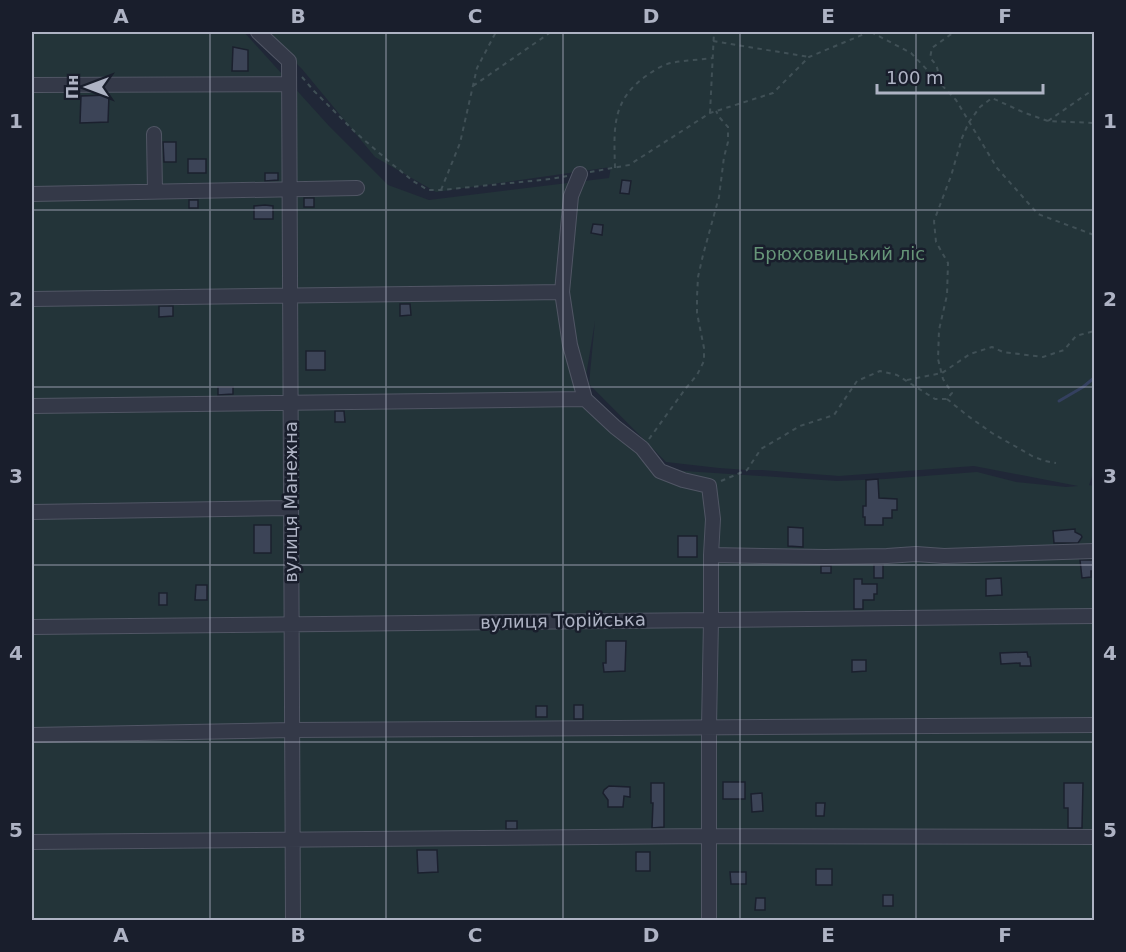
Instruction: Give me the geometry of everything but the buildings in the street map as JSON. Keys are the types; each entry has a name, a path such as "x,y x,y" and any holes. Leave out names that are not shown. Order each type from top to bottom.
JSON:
{"street":[{"path":"258,32 289,61"},
{"name":"вулиця Манежна","path":"289,61 293,921"},
{"path":"32,85 289,84"},
{"path":"154,134 155,191"},
{"path":"580,174 571,196 562,292 570,345 585,399 642,448 660,471 683,480 709,486 713,519 709,727 709,921"},
{"path":"32,194 357,188"},
{"path":"32,299 562,292"},
{"path":"32,406 585,399"},
{"path":"32,512 291,508"},
{"path":"711,555 825,557 916,554 966,556 1095,551"},
{"name":"вулиця Торійська","path":"32,627 1095,616"},
{"path":"32,735 292,730 1095,725"},
{"path":"32,842 709,836 1095,837"}],"path":[{"path":"441,190 460,143 477,68 496,32"},
{"path":"473,86 551,32"},
{"path":"710,113 714,32"},
{"path":"289,61 322,99 392,164 428,190 441,190 551,179 628,165 710,113 772,93 809,57 870,32 911,53 956,100 997,168 1038,214 1095,235"},
{"path":"936,80 939,73 937,64 930,58 932,48 953,32 962,32"},
{"path":"713,41 809,57"},
{"path":"615,168 616,117 622,100 631,89 652,71 670,63 713,58"},
{"path":"1048,121 1095,89"},
{"path":"947,399 952,393 943,379 938,359 939,330 947,295 948,264 936,242 934,221 969,122 980,107 992,98 1048,121 1095,123"},
{"path":"642,448 698,375 704,360 698,313 698,277 718,197 728,142 728,128 716,111"},
{"path":"906,380 942,373 970,354 992,347 1004,352 1043,357 1064,350 1076,336 1095,331"},
{"path":"709,486 747,470 760,449 800,426 834,415 857,381 880,371 897,375 935,399 947,399 992,433 1032,456 1056,463"}],"green space":[{"name":"Брюховицький ліс","path":"32,32 244,32 329,126 388,185 429,200 609,178 611,167 436,192 375,157 302,69 265,32 1094,32 1094,471 1089,485 1094,486 1094,920 32,920","holes":["595,321 589,384 666,462 839,476 974,466 1078,486 1016,482 977,472 837,481 669,470 584,388"]}],"waterway":[{"path":"1059,401 1094,378"}]}
